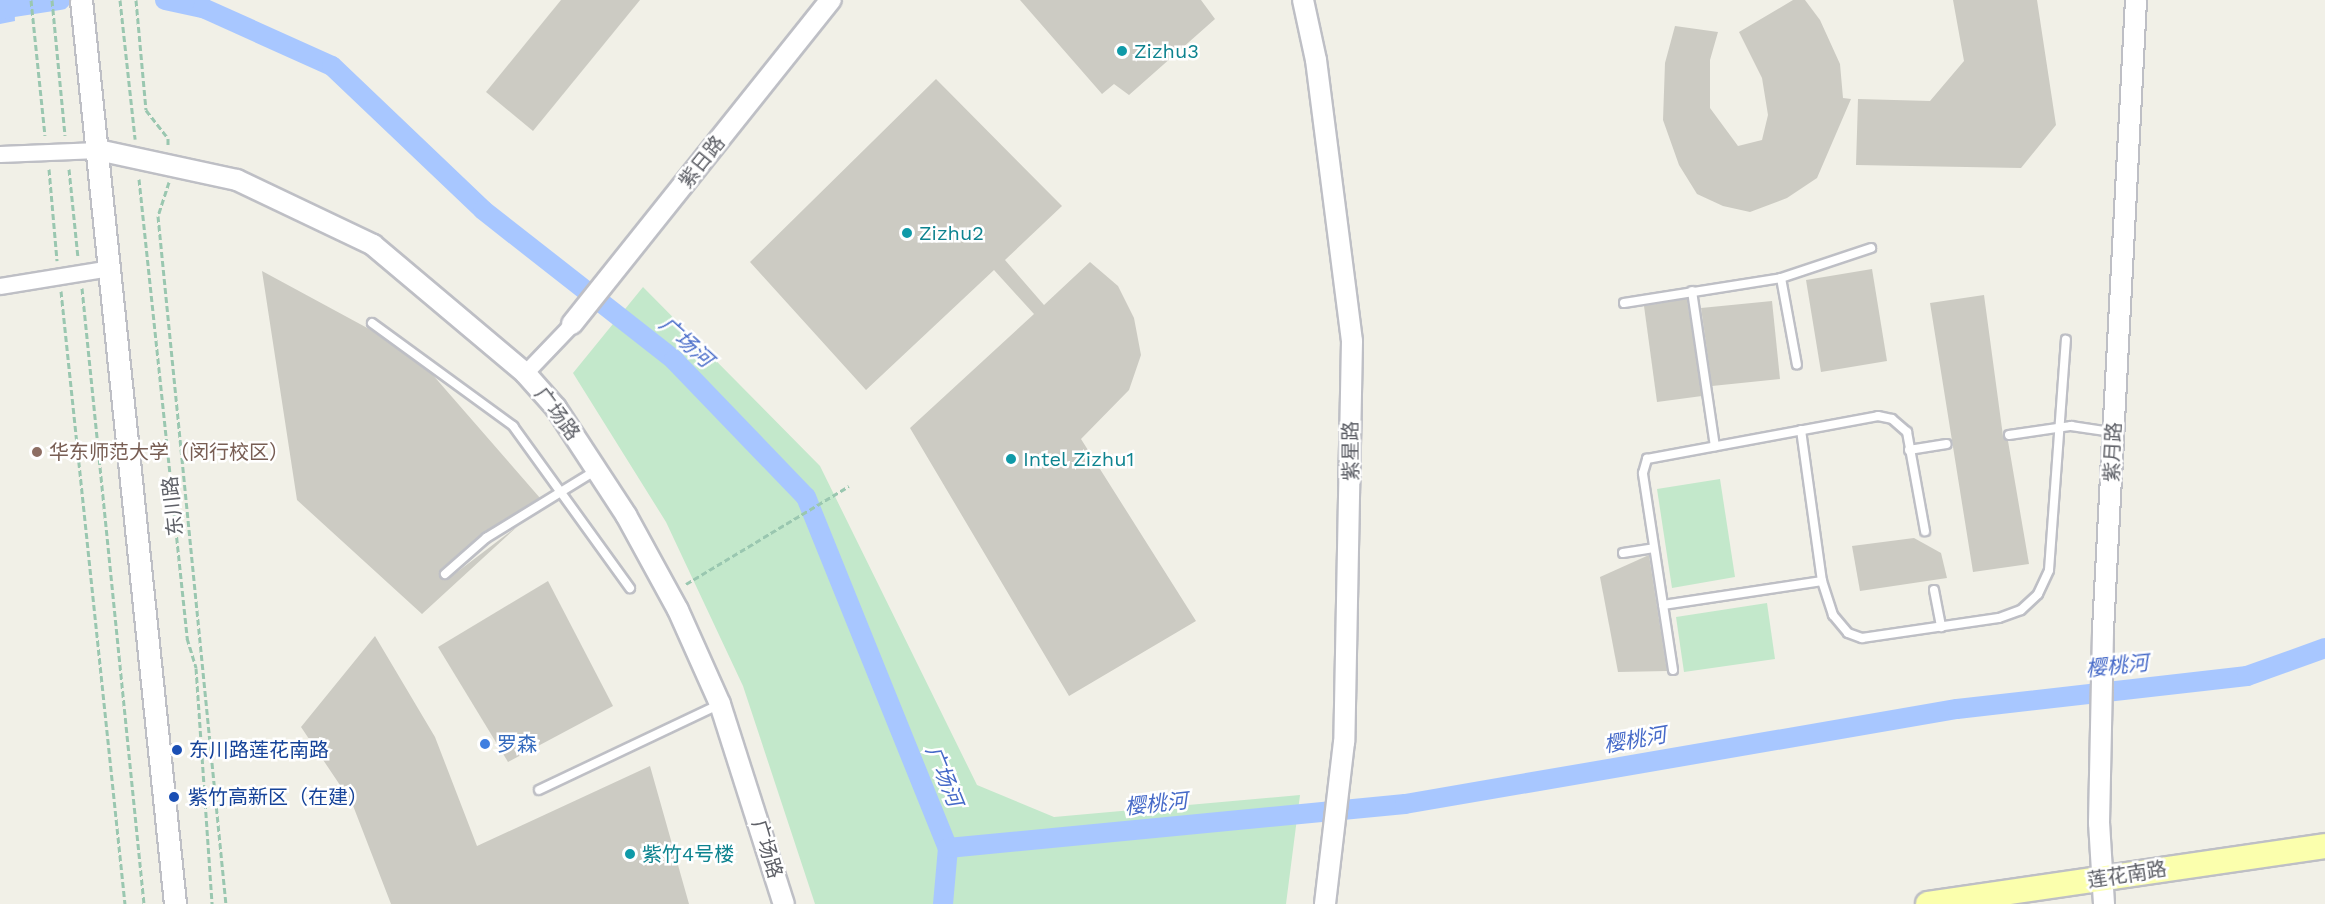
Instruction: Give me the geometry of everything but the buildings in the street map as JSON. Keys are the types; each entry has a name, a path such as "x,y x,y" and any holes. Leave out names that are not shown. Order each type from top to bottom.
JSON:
{"main road":[{"name":"东川路","path":"81,0 175,904"},
{"name":"莲花南路","path":"1928,904 2325,846"}],"street":[{"name":"紫日路","path":"572,324 831,0"},
{"name":"紫星路","path":"1303,0 1316,60 1352,341 1344,742 1325,904"},
{"name":"紫月路","path":"2104,904 2101,745 2103,630 2136,0"},
{"name":"广场路","path":"98,150 237,180 373,244 525,373 556,408 596,470 670,595 720,704 784,904"},
{"path":"0,154 98,150"},
{"path":"0,286 110,268"},
{"path":"525,373 572,324"}],"lane":[{"path":"1624,303 1781,278 1871,248"},
{"path":"1781,278 1797,365"},
{"path":"1692,291 1714,446"},
{"path":"372,322 513,426 630,588"},
{"path":"1801,430 1822,581 1833,615 1848,633 1862,638 1999,618 2021,610 2038,594 2049,570 2054,538 2066,340"},
{"path":"1673,670 1643,473 1647,459 1878,416 1901,424 1909,450 1925,531"},
{"path":"2009,435 2062,428 2114,432"},
{"path":"1909,450 1947,444"},
{"path":"445,574 486,538 596,470"},
{"path":"1623,553 1654,548"},
{"path":"1663,605 1822,581"},
{"path":"1934,590 1941,627"},
{"path":"540,790 720,704"}],"path":[{"path":"31,0 125,904"},
{"path":"52,0 144,904"},
{"name":"东川路","path":"120,0 187,638 196,668 212,904"},
{"path":"136,0 147,110 168,138 169,195 158,216 226,904"},
{"path":"670,595 762,535 849,486"}],"green space":[{"path":"643,287 820,466 977,785 1054,817 1300,795 1286,904 815,904 743,686 666,522 573,373"},
{"path":"1720,479 1735,577 1672,588 1657,489"},
{"path":"1767,603 1775,659 1684,672 1676,617"}],"water":[{"path":"0,0 14,0 15,21 0,24"}],"waterway":[{"name":"广场河","path":"0,9 60,0"},
{"name":"广场河","path":"165,0 203,8 332,66 483,210 674,360 806,497 948,848 943,904"},
{"name":"樱桃河","path":"948,848 1405,804 1957,709 2247,676 2325,648"}],"place":[{"name":"Zizhu3","path":"1122,51"},
{"name":"Zizhu2","path":"907,233"},
{"name":"华东师范大学（闵行校区）","path":"37,452"},
{"name":"Intel Zizhu1","path":"1011,459"},
{"name":"罗森","path":"485,744"},
{"name":"东川路莲花南路","path":"177,750"},
{"name":"紫竹高新区（在建）","path":"174,797"},
{"name":"紫竹4号楼","path":"630,854"}]}
